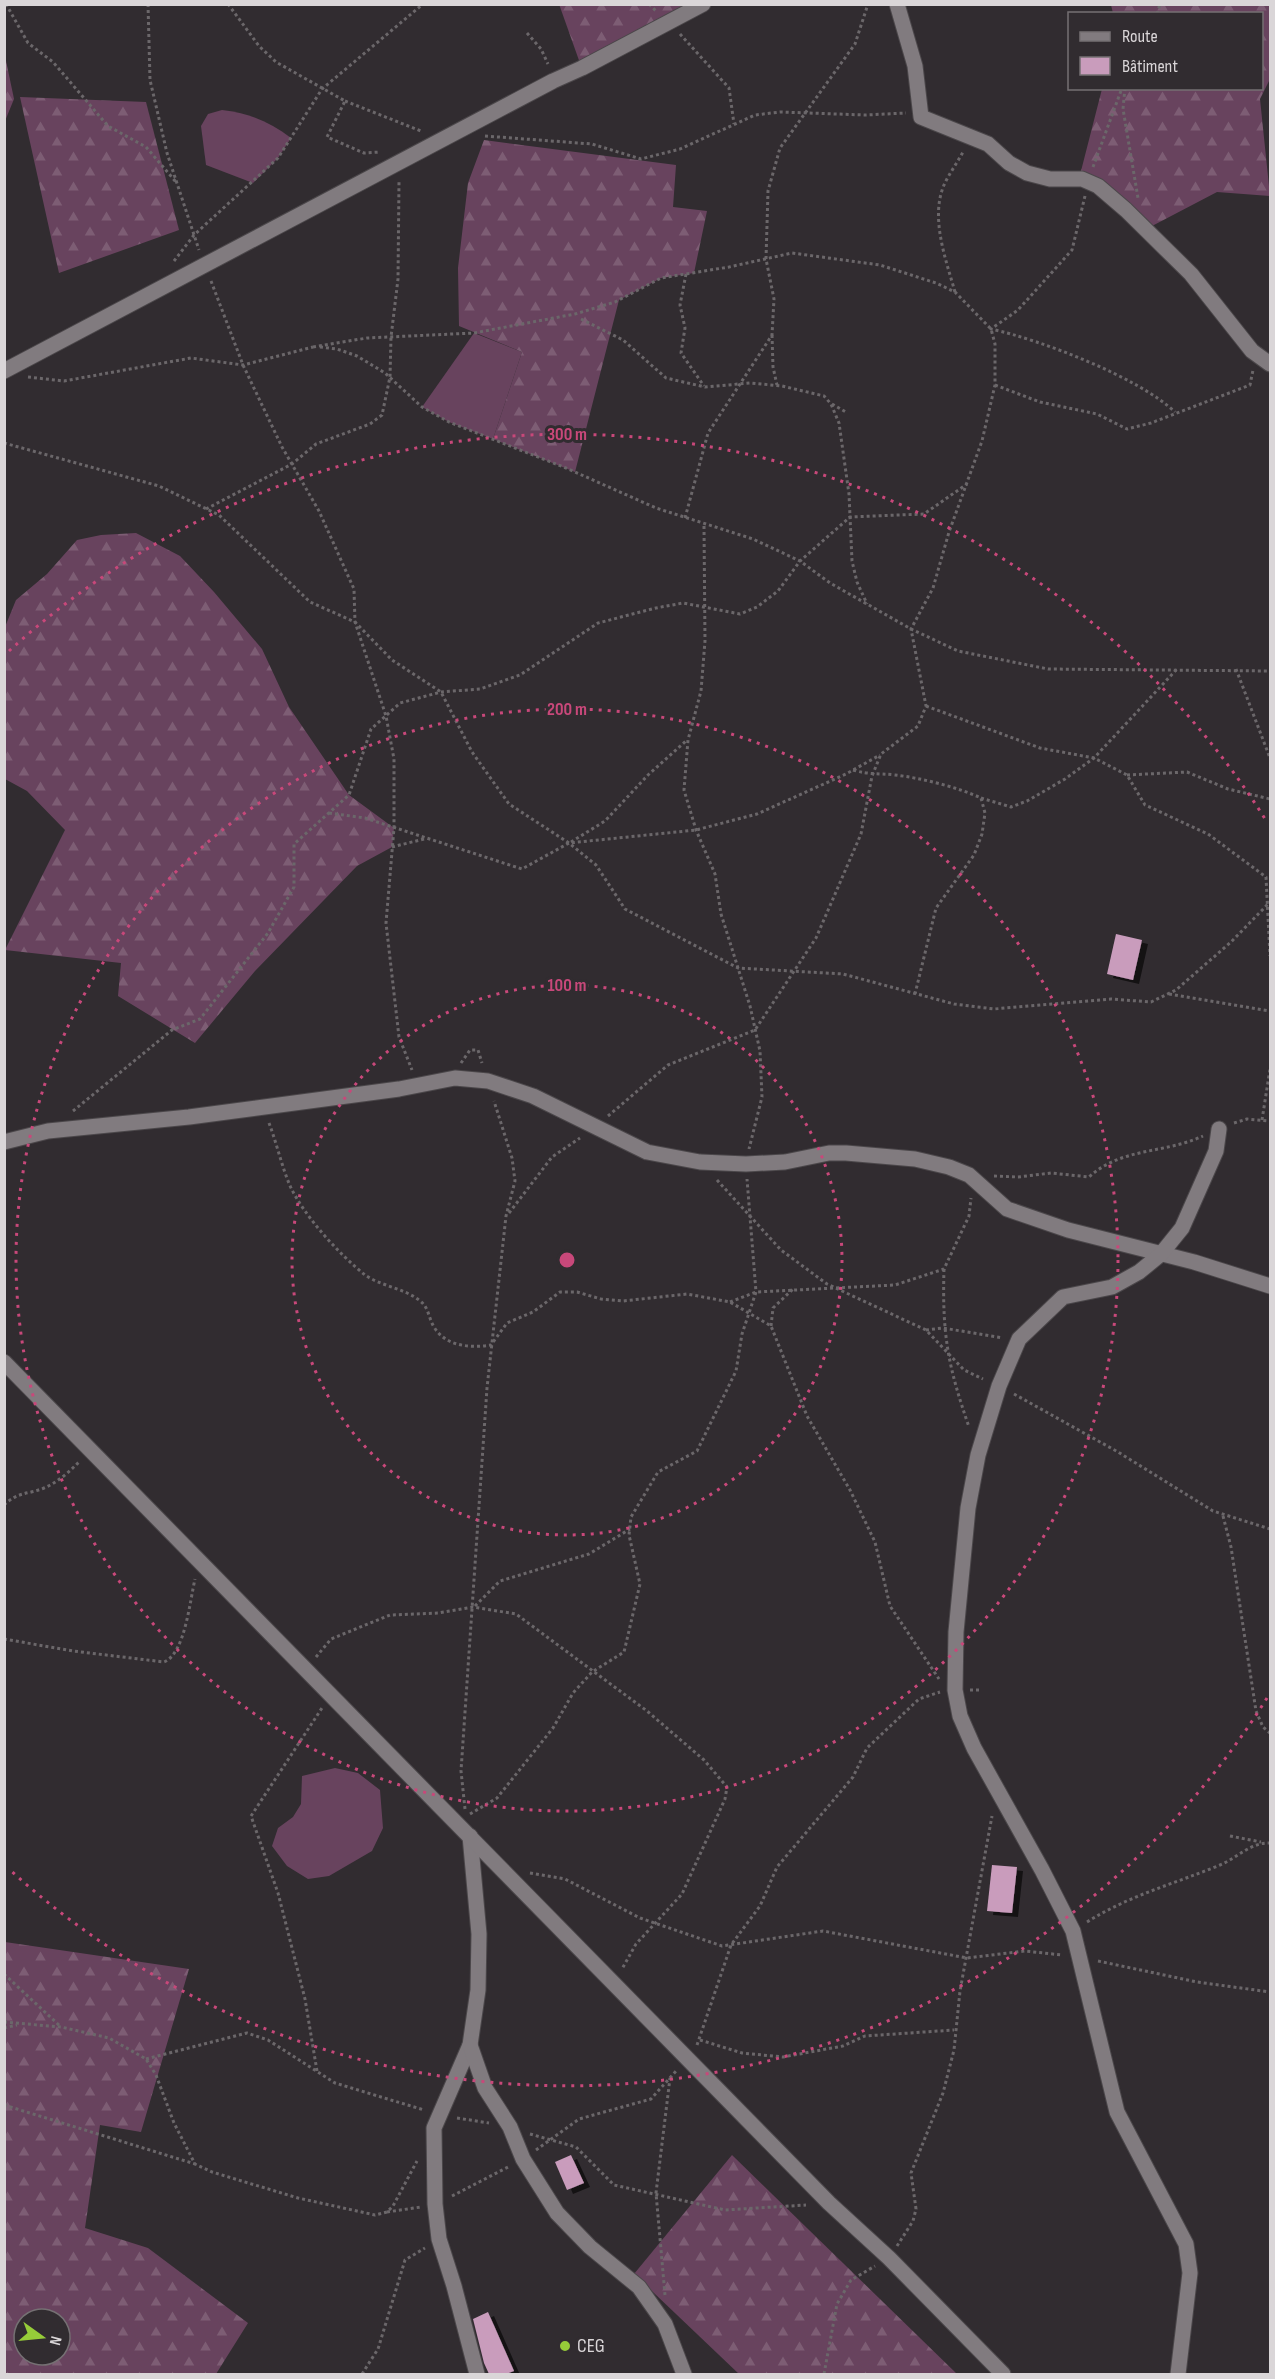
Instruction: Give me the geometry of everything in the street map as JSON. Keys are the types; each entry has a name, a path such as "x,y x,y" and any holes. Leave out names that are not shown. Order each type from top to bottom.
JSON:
{"street":[{"path":"10,374 204,265 704,4"},
{"path":"897,4 915,66 921,117 988,144 1009,163 1028,173 1050,179 1082,179 1098,186 1126,210 1191,274 1252,351 1270,364"},
{"path":"4,1142 48,1131 264,1107 418,1086 455,1078 488,1081 533,1096 594,1128 647,1152 700,1162 746,1164 785,1162 829,1153 923,1161 969,1175 1007,1209 1068,1230 1270,1286"},
{"path":"1178,2374 1190,2273 1186,2244 1117,2112 1099,2046 1073,1931 960,1716 955,1690 956,1632 968,1509 978,1455 999,1386 1019,1339 1063,1297 1112,1287 1139,1272 1161,1254 1182,1228 1216,1151 1219,1129"},
{"path":"4,1362 829,2203 889,2258 1003,2374"},
{"path":"470,1836 479,1934 478,1990 470,2045 434,2128 435,2205 439,2239 477,2374"},
{"path":"470,2045 485,2088 510,2127 523,2159 558,2213 590,2247 639,2287 665,2324 684,2374"}],"path":[{"path":"6,4 28,43 53,62 108,126 146,147 177,183"},
{"path":"148,4 150,81 177,183 204,265 243,365 292,464 319,511 354,589 355,622 386,716 394,759 394,828 386,923 399,1037 418,1086"},
{"path":"228,4 259,46 276,62 345,101 448,136 592,144 641,159 680,149 754,115 911,113 921,117"},
{"path":"168,269 194,234 278,158 322,89 423,4"},
{"path":"649,4 729,88 734,124"},
{"path":"777,386 773,367 774,299 766,259 768,191 780,148 855,44 868,4"},
{"path":"527,33 541,49 553,81"},
{"path":"991,329 1018,310 1072,250 1089,182 1122,90"},
{"path":"1123,90 1123,109 1138,199"},
{"path":"345,101 327,137 364,153 387,152"},
{"path":"955,292 940,240 940,201 944,186 971,138"},
{"path":"206,509 292,464 316,444 370,424 382,415 390,377 391,337 399,279 399,162"},
{"path":"10,374 64,381 191,358 243,365 313,347 391,337 474,333 575,314 615,302 661,278 792,253 880,265 936,283 955,292 991,329 1065,351 1125,380 1175,412"},
{"path":"686,274 680,305 685,328 681,353 705,387"},
{"path":"581,319 623,340 666,378 705,387 738,384 777,386 824,396 831,404 839,423 850,517 852,561 857,582 868,604"},
{"path":"569,843 696,830 757,814 853,770 881,754 918,726 926,706 911,629 933,588 949,532 982,441 995,385 995,344 991,329"},
{"path":"685,518 708,433 772,333"},
{"path":"313,347 337,348 357,356 390,377 422,407 449,422 704,526 753,539 800,561 911,629 958,651 1048,669 1270,670"},
{"path":"995,385 1040,402 1097,414 1127,429 1151,423 1250,385 1253,369 1252,351"},
{"path":"831,404 846,412"},
{"path":"4,443 159,486 219,515 310,602 355,622 392,660 441,692 472,752 509,804 569,843 596,865 625,909 738,968 794,969 843,974 954,1004 994,1009 1111,999 1151,1002 1168,994 1231,942 1269,903"},
{"path":"48,1131 172,1030 200,1019 268,933 294,887 294,844 349,795 371,729 400,703 441,692 480,689 520,675 598,623 683,603 740,614 757,607 778,591 800,561 850,517 924,514 967,484"},
{"path":"488,1081 512,1158 515,1181 506,1216 491,1345 461,1771 466,1817 496,1798 552,1728 573,1693 592,1672 624,1652 640,1584 630,1529 631,1517 658,1472 697,1451 709,1421 736,1371 742,1334 756,1292 746,1164 762,1097 760,1051 721,914 715,874 696,830 684,790 688,740 701,691 704,526"},
{"path":"853,770 872,776 894,774 963,790 1011,807 1027,801 1094,758 1178,668"},
{"path":"1236,669 1270,758"},
{"path":"926,706 1040,748 1094,758 1127,776 1145,805 1208,834 1266,877 1270,956"},
{"path":"329,813 365,818 522,869 605,820 648,775 688,740"},
{"path":"506,1216 552,1157 594,1128 668,1065 755,1030 816,938 861,834 872,776 881,754"},
{"path":"1127,776 1187,772 1228,789 1270,799"},
{"path":"915,994 936,908 974,855 982,834 985,813 981,798"},
{"path":"392,847 425,839"},
{"path":"1168,994 1270,1011"},
{"path":"1262,1120 1270,1069"},
{"path":"264,1107 292,1189 328,1239 367,1276 417,1298 426,1305 434,1326 441,1336 472,1348 491,1345 507,1323 533,1312 560,1292 577,1292 601,1299 623,1301 687,1294 730,1302 749,1311 771,1326"},
{"path":"700,1162 781,1250 827,1284 926,1330 964,1370 999,1386 1118,1452 1223,1516 1240,1517 1270,1529"},
{"path":"944,1269 946,1350 978,1455"},
{"path":"794,1289 773,1308 771,1326 807,1416 850,1490 875,1542 890,1606 941,1682"},
{"path":"926,1330 944,1328 1019,1339"},
{"path":"4,1504 14,1495 44,1488 64,1476 91,1450"},
{"path":"1223,1516 1232,1547 1256,1711 1263,1727 1270,1732"},
{"path":"473,1607 500,1581 589,1554 630,1529"},
{"path":"5,1639 73,1651 164,1662 171,1659 180,1641 199,1562"},
{"path":"305,1670 331,1639 390,1616 438,1613 473,1607 516,1614 647,1711 704,1760 727,1787 725,1799 682,1894 636,1944 614,1984"},
{"path":"4,2105 298,2198 375,2215 435,2205 523,2159 579,2119 651,2099 687,2059 700,2040 731,1945 760,1906 777,1867 853,1777 867,1748 919,1699 947,1689"},
{"path":"317,2071 305,1999 278,1893 251,1816 304,1732 331,1696"},
{"path":"824,2374 837,2304 852,2280 889,2258 914,2221 916,2209 911,2172 943,2093 954,2050 954,2030 997,1790"},
{"path":"1230,1836 1270,1843"},
{"path":"1073,1931 1115,1904 1223,1864 1263,1843"},
{"path":"499,1867 565,1879 654,1923 722,1946 823,1931 967,1958 1025,1951 1080,1957 1197,1982 1270,1992"},
{"path":"4,1974 61,2027"},
{"path":"4,2022 61,2027 110,2038 146,2059 156,2075 174,2123 195,2164"},
{"path":"4,2028 21,2024"},
{"path":"700,2040 742,2053 783,2057 843,2046 865,2036 954,2030"},
{"path":"146,2059 247,2033 268,2040 335,2083 440,2115 510,2127 549,2141 576,2147 614,2185 725,2210 829,2203"},
{"path":"665,2324 656,2193 670,2077"},
{"path":"387,2212 393,2206 419,2157"},
{"path":"362,2374 378,2349 405,2260 439,2239"}],"green space":[{"path":"559,4 697,5 581,66"},
{"path":"1111,5 1270,5 1270,79 1260,99 1270,196 1217,192 1152,226 1082,179 1081,171 1102,90 1263,90 1263,12 1113,12"},
{"path":"5,56 14,99 4,121"},
{"path":"20,97 146,102 179,230 59,273"},
{"path":"222,110 259,119 291,138 278,158 253,183 206,165 201,126 208,114"},
{"path":"484,140 676,165 673,207 707,211 694,273 661,278 619,300 575,472 493,439 522,352 459,326 458,268 468,183"},
{"path":"474,333 522,352 493,439 449,422 422,407"},
{"path":"136,533 180,556 214,592 262,649 289,707 349,795 394,828 392,847 357,866 255,971 195,1043 118,996 121,963 5,950 65,830 27,791 5,779 5,627 16,600 47,574 77,540 101,535"},
{"path":"335,1768 358,1773 380,1790 383,1828 372,1851 329,1876 308,1879 287,1866 272,1846 278,1828 293,1817 301,1804 302,1776"},
{"path":"5,1942 189,1969 141,2132 100,2125 85,2228 148,2248 248,2323 216,2374 5,2374"},
{"path":"732,2155 957,2374 739,2374 634,2274"}],"building":[{"path":"1116,934 1142,940 1133,980 1107,974"},
{"path":"992,1865 1017,1867 1012,1913 987,1911"},
{"path":"571,2155 584,2183 567,2190 555,2162"},
{"path":"488,2312 514,2371 506,2374 489,2374 484,2363 473,2319"}],"place":[{"name":"CEG","path":"565,2346"}]}
